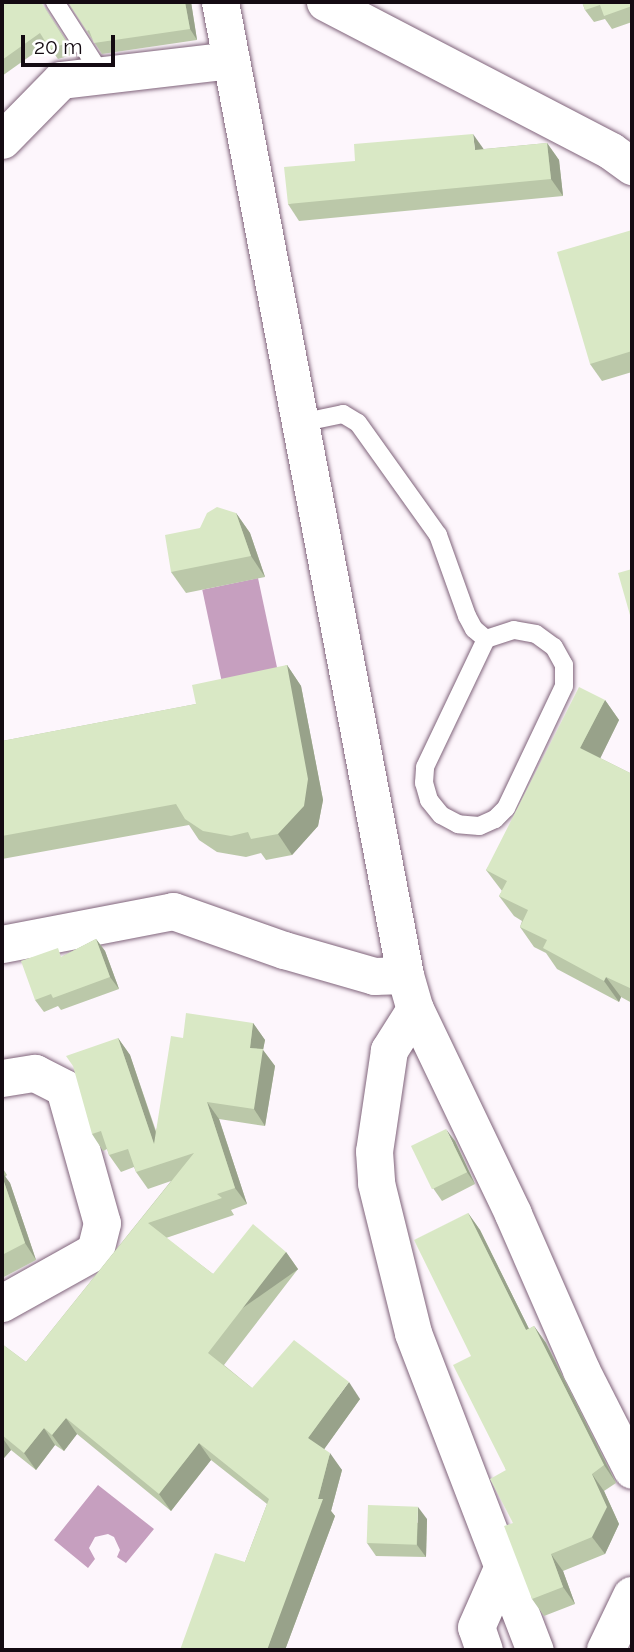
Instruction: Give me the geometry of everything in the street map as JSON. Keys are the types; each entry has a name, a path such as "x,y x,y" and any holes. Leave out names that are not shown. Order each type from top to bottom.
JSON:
{"highway":[{"path":"606,1650 632,1596"}],"street":[{"path":"220,2 410,992 513,1214 581,1370 632,1470"},
{"path":"325,2 611,150 632,166"},
{"path":"2,140 61,80 231,60"},
{"path":"2,944 173,911 284,950 374,976 410,992"},
{"path":"410,992 389,1050 374,1151 376,1183 413,1333 535,1650"},
{"path":"2,1078 35,1073 64,1088 102,1223 95,1251 2,1303"},
{"path":"484,1650 476,1627 502,1568"}],"lane":[{"path":"55,2 102,74"},
{"path":"300,423 343,414 358,423 438,535 467,617 474,629 486,639"},
{"path":"514,630 536,634 554,647 564,665 564,686 506,808 495,819 479,826 458,824 441,814 429,800 424,783 425,767 431,749 486,639 514,630"}],"shaded area":[{"path":"258,578 282,690 226,701 202,590"},
{"path":"98,1485 154,1529 126,1563 117,1557 120,1550 114,1537 108,1534 95,1537 89,1548 95,1559 88,1568 54,1540"}],"building":[{"path":"2,2 41,2 67,43 50,49 40,33 2,60"},
{"path":"68,2 185,2 190,29 94,43 89,30 87,31"},
{"path":"582,2 632,2 632,6 604,16 600,5 585,10"},
{"path":"473,134 475,150 547,143 551,179 288,204 284,167 355,161 354,144"},
{"path":"632,230 632,351 590,364 557,252"},
{"path":"217,507 236,513 251,556 171,572 165,535 200,528 207,513"},
{"path":"632,569 632,622 618,573"},
{"path":"287,665 308,779 304,806 278,834 251,839 248,832 231,836 203,831 185,819 176,804 2,836 2,741 196,704 192,685"},
{"path":"579,687 605,700 580,748 632,774 632,989 606,977 604,981 543,948 547,940 520,927 528,910 499,896 507,881 486,870"},
{"path":"96,939 110,977 53,998 51,994 35,1000 21,961 58,948 61,957"},
{"path":"186,1013 253,1023 250,1048 263,1049 254,1109 207,1102 235,1188 217,1194 222,1198 148,1223 213,1274 253,1224 286,1252 208,1353 252,1388 294,1340 349,1382 308,1438 330,1453 318,1499 323,1499 267,1650 180,1650 215,1553 245,1562 269,1499 199,1443 159,1494 66,1418 52,1435 44,1428 24,1453 2,1435 2,1344 26,1362 194,1153 136,1172 128,1149 109,1155 101,1131 92,1134 73,1066 66,1056 118,1038 154,1144 171,1036 183,1038"},
{"path":"446,1129 467,1172 432,1189 411,1146"},
{"path":"2,1176 25,1243 2,1255"},
{"path":"468,1213 526,1330 534,1326 604,1465 592,1474 607,1507 592,1537 551,1554 563,1587 532,1599 504,1526 513,1523 490,1479 506,1470 453,1365 471,1356 414,1240"},
{"path":"368,1505 418,1507 417,1545 367,1543"}]}
